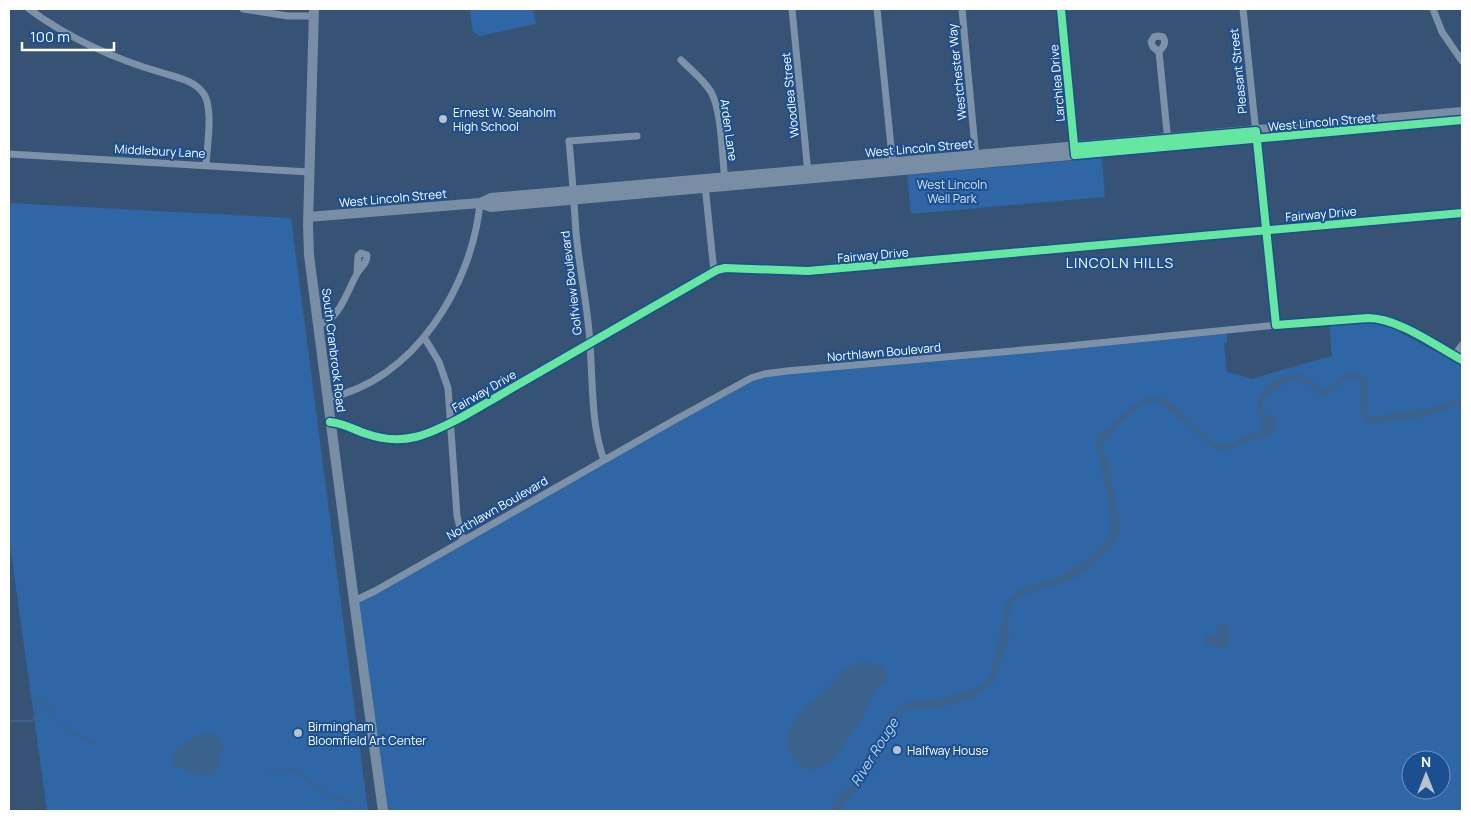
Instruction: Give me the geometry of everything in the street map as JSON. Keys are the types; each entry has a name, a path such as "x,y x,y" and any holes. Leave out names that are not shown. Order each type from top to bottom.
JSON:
{"street":[{"path":"29,9 50,24 105,54 179,77 192,82 199,88 207,101 208,110 206,165"},
{"path":"244,9 288,16 314,12"},
{"name":"Woodlea Street","path":"792,9 809,174"},
{"path":"877,9 893,167"},
{"name":"Westchester Way","path":"962,9 976,160"},
{"name":"Larchlea Drive","path":"1061,9 1074,151"},
{"name":"Pleasant Street","path":"1243,9 1276,325"},
{"path":"1434,9 1442,32 1462,61"},
{"name":"South Cranbrook Road","path":"314,12 308,218 309,255 383,811"},
{"path":"1159,52 1168,142"},
{"name":"Arden Lane","path":"681,60 705,84 715,99 725,182"},
{"name":"West Lincoln Street","path":"1392,123 1462,112"},
{"name":"West Lincoln Street","path":"308,218 480,203 491,207 574,195 1392,123 1462,120"},
{"name":"Golfview Boulevard","path":"604,460 598,434 590,343 578,248 569,140 637,136"},
{"name":"Middlebury Lane","path":"9,154 309,172"},
{"path":"704,184 714,272"},
{"path":"327,398 351,392 371,381 406,355 424,337 442,312 460,280 472,246 480,203"},
{"name":"Fairway Drive","path":"330,422 342,424 372,436 394,440 420,436 451,423 714,272 730,268 808,271 1462,212"},
{"path":"318,325 325,323 331,318 345,300 357,273"},
{"name":"Northlawn Boulevard","path":"354,601 376,591 604,460 758,375 1276,325 1368,318 1381,318 1397,324 1462,360"},
{"path":"424,337 439,362 446,381 451,423 457,516 463,540"},
{"path":"1454,356 1462,345"}],"green space":[{"path":"469,9 533,9 536,24 480,36 473,32"},
{"name":"West Lincoln Well Park","path":"1102,158 1105,197 911,214 907,175"},
{"path":"9,203 291,218 368,811 47,811 9,538"},
{"path":"1383,323 1462,366 1462,811 385,811 357,600 754,374 1170,334 1227,334 1227,342 1224,343 1227,372 1253,379 1332,356 1329,324"}],"water":[{"name":"River Rouge","path":"1353,373 1364,376 1369,381 1366,411 1368,416 1373,417 1438,406 1462,396 1462,403 1427,416 1372,424 1364,421 1361,416 1360,380 1348,379 1331,392 1320,396 1307,384 1292,380 1265,397 1262,406 1265,414 1274,418 1275,425 1272,433 1265,437 1251,441 1248,440 1238,446 1222,450 1210,445 1159,401 1141,406 1119,425 1101,447 1108,462 1121,530 1112,547 1082,574 1071,580 1031,592 1016,599 1010,606 1009,638 993,684 972,698 934,708 911,709 897,715 858,787 838,811 830,811 838,798 850,787 883,728 897,708 909,702 943,698 958,694 988,681 997,649 1005,605 1010,599 1020,590 1060,576 1079,565 1108,539 1111,529 1109,503 1098,453 1095,448 1096,437 1127,409 1146,398 1160,397 1175,405 1213,443 1231,444 1246,434 1261,430 1263,423 1257,405 1265,387 1274,380 1300,374 1309,378 1323,390 1345,375"},
{"path":"1217,624 1230,625 1228,648 1203,645 1204,634 1216,635"},
{"path":"867,662 879,665 885,670 886,683 876,689 863,716 837,755 817,770 811,770 802,766 791,754 786,744 787,735 794,721 842,672 858,663"},
{"path":"205,733 215,734 225,747 218,757 218,768 215,774 197,775 172,764 172,758 177,748 188,740"}],"waterway":[{"path":"9,721 32,721 37,702 41,699 60,723 80,737 98,744"},
{"path":"268,769 275,771 296,770 306,780 331,796 349,801 356,800"}],"cycle path":[{"path":"1061,9 1075,155 1462,120"},
{"path":"1074,147 1256,131 1276,325 1368,318 1380,319 1404,328 1462,360"},
{"path":"330,422 380,438 393,439 416,437 439,429 717,270 725,268 808,271 1462,213"}],"place":[{"name":"Ernest W. Seaholm High School","path":"443,119"},
{"name":"Birmingham Bloomfield Art Center","path":"298,733"},
{"name":"Halfway House","path":"897,750"}],"district":[{"name":"LINCOLN HILLS","path":"1120,262"}]}
